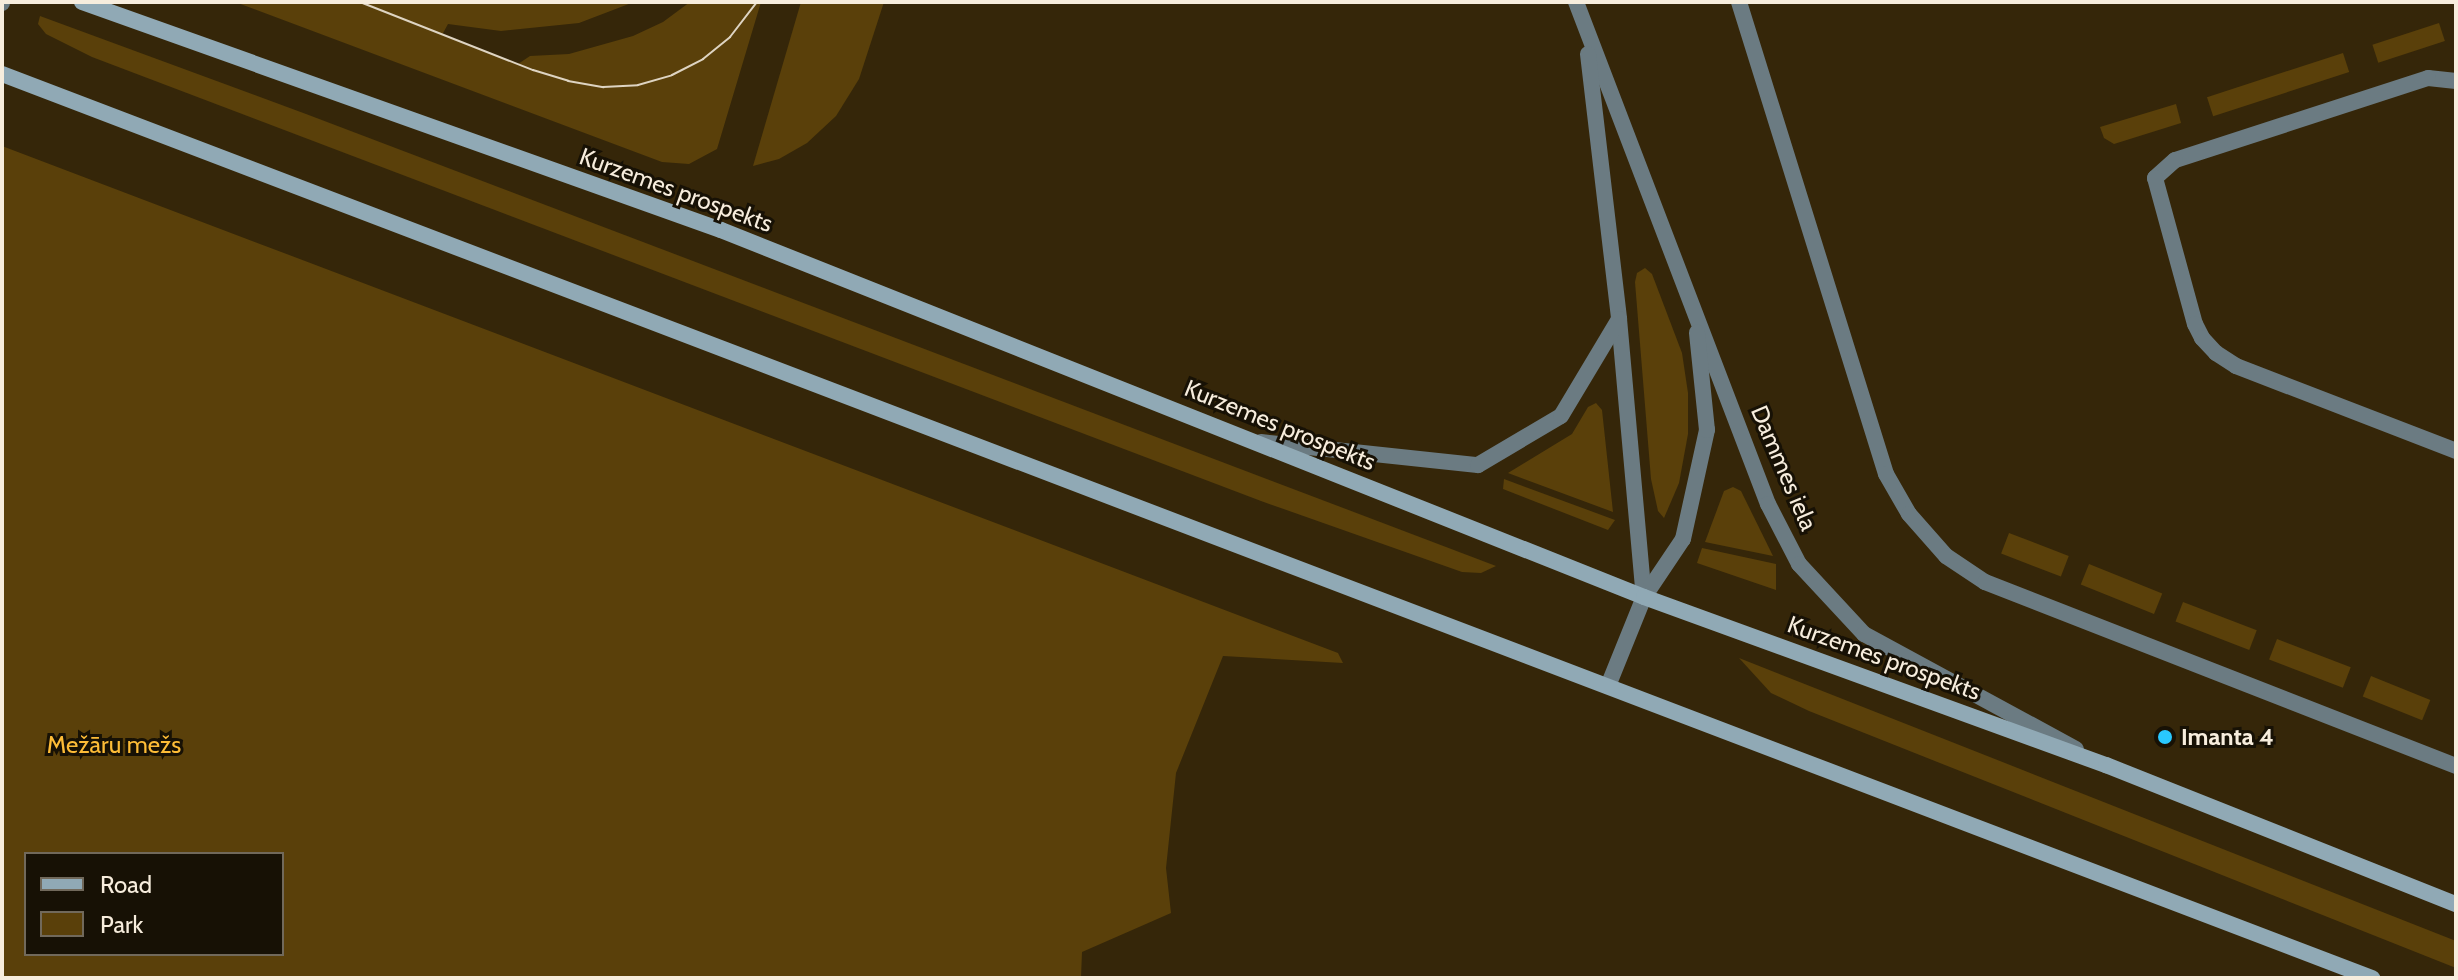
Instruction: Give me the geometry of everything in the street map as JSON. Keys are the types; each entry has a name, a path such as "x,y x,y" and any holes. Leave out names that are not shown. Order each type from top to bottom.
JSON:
{"main road":[{"name":"Kurzemes prospekts","path":"82,2 721,230 1261,442 1644,597 2106,765 2456,904"},
{"path":"2,74 2372,978"}],"street":[{"name":"Dammes iela","path":"1576,2 1768,504 1799,564 1864,634 2106,765"},
{"path":"1739,2 1886,474 1909,514 1946,556 1985,582 2456,766"},
{"name":"Dammes iela","path":"1586,32 1619,319 1644,597"},
{"path":"2456,81 2428,78 2175,160 2155,178 2195,324 2202,338 2216,353 2236,366 2456,451"},
{"name":"Dammes iela","path":"1608,686 1644,597 1683,539 1707,430 1695,313"},
{"path":"1261,442 1478,465 1561,416 1619,319"}],"green space":[{"path":"235,2 634,2 579,23 501,31 448,24 442,35 518,64 530,56 569,54 633,36 663,22 690,2 761,2 717,149 689,164 662,162"},
{"path":"801,2 884,2 859,79 836,116 807,143 779,159 753,166"},
{"path":"40,16 1496,566 1481,573 1462,572 1261,501 92,57 46,34 38,24"},
{"path":"2439,23 2445,41 2378,63 2372,45"},
{"path":"2343,53 2349,72 2213,116 2207,97"},
{"path":"2176,104 2181,123 2114,144 2104,138 2100,127"},
{"name":"Mežāru mežs","path":"2,146 1338,653 1343,663 1223,656 1176,773 1166,868 1171,913 1082,952 1081,978 2,978"},
{"path":"1645,268 1652,274 1682,353 1688,393 1688,434 1679,483 1664,518 1658,511 1651,479 1635,282 1637,273"},
{"path":"1596,403 1602,410 1613,512 1508,473 1572,434 1588,407"},
{"path":"1504,479 1615,520 1608,530 1503,489"},
{"path":"1733,487 1741,491 1773,556 1705,542 1724,491"},
{"path":"2009,533 2069,556 2061,576 2001,554"},
{"path":"1702,548 1776,564 1776,590 1697,563"},
{"path":"2089,564 2162,594 2154,614 2081,584"},
{"path":"2183,602 2257,630 2249,650 2175,622"},
{"path":"2277,639 2351,667 2343,688 2269,660"},
{"path":"1739,658 2456,941 2456,968 1809,711 1771,693"},
{"path":"2371,676 2430,700 2422,720 2363,696"}],"tram line":[{"path":"360,2 533,70 568,81 603,87 638,85 672,75 703,59 730,37 757,2"}],"place":[{"name":"Imanta 4","path":"2165,737"}]}
